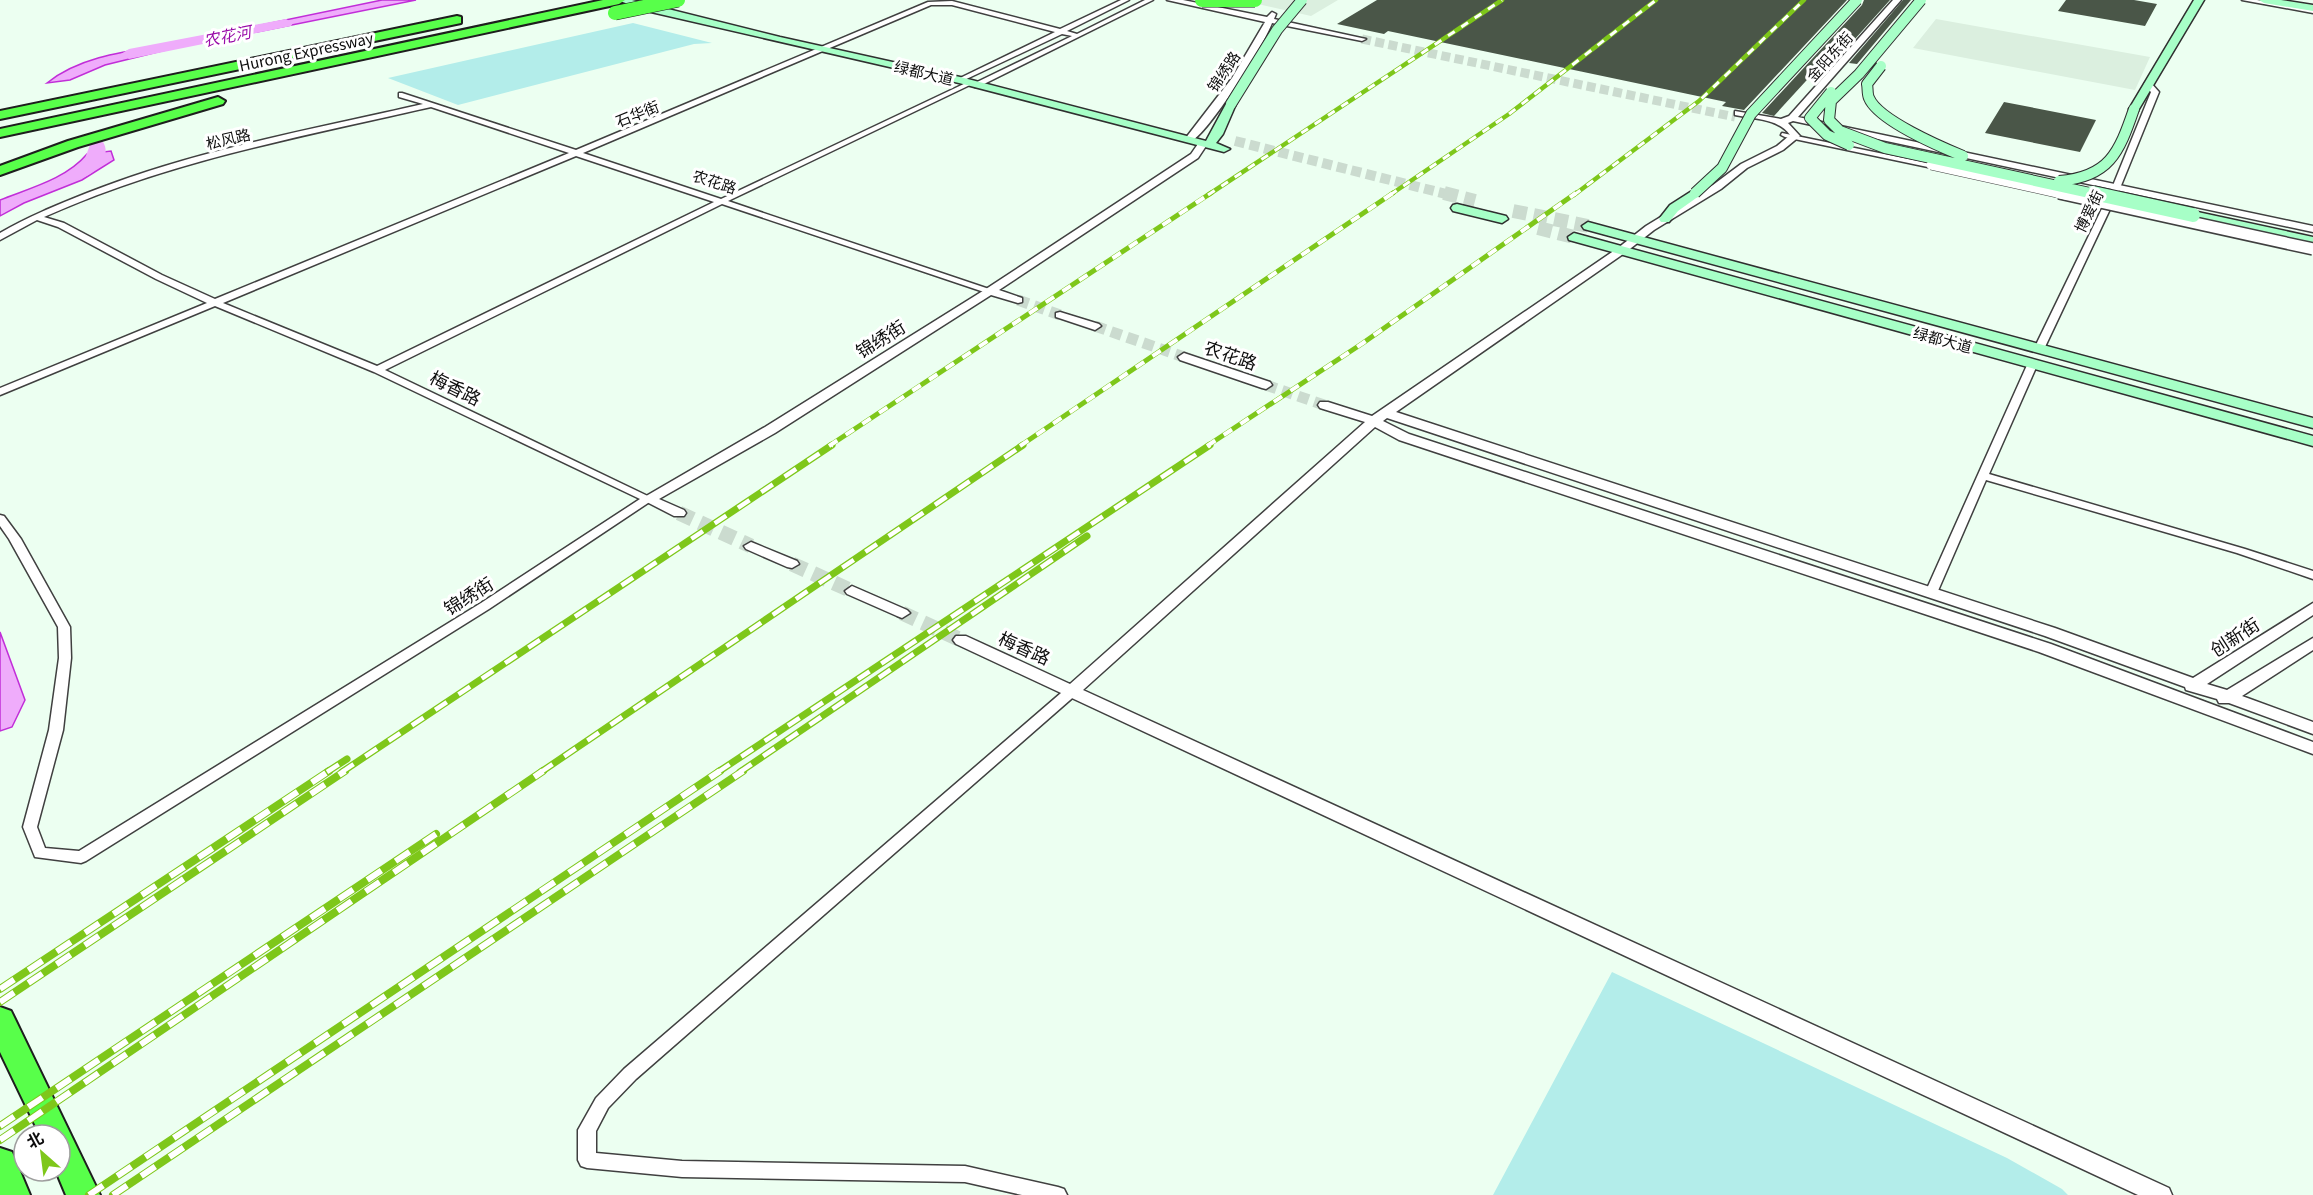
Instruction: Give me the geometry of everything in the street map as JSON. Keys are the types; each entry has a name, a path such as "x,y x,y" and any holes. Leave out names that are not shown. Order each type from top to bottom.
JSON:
{"highway":[{"name":"Hurong Expressway","path":"572,7 591,0"},
{"name":"Hurong Expressway","path":"0,133 572,7 621,0"},
{"path":"612,12 657,0"},
{"path":"0,177 211,100 612,12 678,0"},
{"path":"1202,0 1255,0"},
{"path":"0,102 110,88 256,62 470,17"},
{"path":"0,115 237,65"},
{"name":"Hurong Expressway","path":"0,126 277,71"},
{"path":"0,144 189,102 243,94 304,79"},
{"path":"0,171 73,144 161,117"},
{"path":"0,1020 50,1123"},
{"path":"0,1163 13,1195"},
{"path":"72,1171 83,1195"}],"main road":[{"name":"绿都大道","path":"621,0 654,10 822,49 971,80 991,77 1193,135 1206,143 1224,149"},
{"name":"绿都大道","path":"657,0 1193,135 1217,134 1235,141"},
{"path":"1206,143 1217,134 1231,104 1277,30 1302,0"},
{"path":"1665,219 1674,208 1695,193 1722,168 1751,114 1857,0"},
{"name":"博爱街","path":"1911,0 1810,118 1818,130 1835,141 1931,165 2028,181 2069,181 2087,177 2105,169 2114,158 2133,109 2199,0"},
{"path":"2264,0 2313,6"},
{"path":"2282,0 2313,6"},
{"path":"2303,0 2313,6"},
{"path":"1925,4 1867,84 1869,98 1876,108 1911,132 1950,151 1995,166 2313,236"},
{"path":"1925,4 1831,101 1827,113 1829,120 1840,131 1885,148 2313,241"},
{"path":"1475,201 1513,211"},
{"path":"1457,208 1502,219"},
{"name":"绿都大道","path":"1588,226 2313,423"},
{"name":"绿都大道","path":"1574,237 2313,441"}],"street":[{"path":"377,370 971,80 1059,32 1126,0"},
{"path":"991,77 1150,0"},
{"path":"1171,0 1214,5"},
{"path":"1185,0 1366,37"},
{"name":"金阳东街","path":"1787,128 1897,0"},
{"path":"2245,0 2313,6"},
{"path":"2295,0 2313,6"},
{"name":"石华街","path":"0,392 689,106 914,9 940,1 1075,35"},
{"name":"锦绣路","path":"1193,135 1234,79 1271,17"},
{"name":"博爱街","path":"2039,349 2116,188 2155,92 2148,85"},
{"name":"农花路","path":"402,95 1018,300"},
{"name":"松风路","path":"38,217 103,189 189,160 431,105"},
{"path":"1736,115 2108,205 2313,250"},
{"path":"1058,1195 965,1174 682,1169 587,1160 587,1131 602,1103 630,1074 1072,690 1380,417 1622,250 1634,239 1717,187 1744,166 1780,148 1787,128"},
{"path":"1787,128 2116,188 2313,230"},
{"name":"锦绣街","path":"0,518 15,539 64,627 65,658 56,730 30,827 40,852 81,857 484,606 648,499 770,430 990,291 1195,156 1206,143"},
{"path":"1931,165 2313,250"},
{"path":"0,237 38,217"},
{"name":"梅香路","path":"38,217 61,225 159,277 237,313 377,370 679,513"},
{"path":"1060,315 1095,326"},
{"name":"农花路","path":"1184,357 1266,385"},
{"path":"1931,593 2033,363"},
{"path":"1324,405 1380,417 1931,593 2196,683 2313,728"},
{"path":"1380,417 1404,436 2045,648 2313,748"},
{"path":"1983,476 2241,550 2313,575"},
{"path":"751,546 792,564"},
{"path":"852,591 902,613"},
{"name":"创新街","path":"2176,697 2313,609"},
{"name":"梅香路","path":"961,640 2160,1195"},
{"path":"2211,711 2229,695 2313,643"}],"shaded area":[{"path":"382,0 416,0 257,32 242,29"},
{"path":"1240,0 1338,0 1311,16"},
{"path":"1936,19 2150,57 2135,90 1913,48"},
{"path":"633,23 712,43 694,44 458,105 388,78"},
{"path":"160,46 174,48 105,65 70,80 47,83 59,74 100,57"},
{"path":"111,151 114,160 82,180 24,203 0,216 0,200 58,176 69,170 87,154"},
{"path":"0,632 25,700 12,727 0,731"},
{"path":"1612,972 2007,1158 2062,1189 2068,1195 1493,1195"}],"building":[{"path":"1377,0 1847,0 1744,110 1722,106 1726,102 1388,31 1384,34 1337,24"},
{"path":"1864,0 1890,0 1836,60 1827,58 1774,116 1762,113 1862,5"},
{"path":"1903,0 1911,0 1857,64 1849,63"},
{"path":"2066,0 2134,0 2157,4 2145,26 2058,11"},
{"path":"2004,102 2096,120 2080,152 1985,133"}],"waterway":[{"name":"农花河","path":"129,54 286,23"},
{"name":"农花河","path":"73,176 94,161 97,146"}],"tunnel":[{"path":"1362,39 1735,117"},
{"path":"1235,141 1450,195"},
{"path":"1444,193 1475,201"},
{"path":"1513,211 1588,226"},
{"path":"1538,228 1574,237"},
{"path":"1018,300 1060,315"},
{"path":"1095,326 1184,357"},
{"path":"1266,385 1324,405"},
{"path":"679,513 751,546"},
{"path":"792,564 852,591"},
{"path":"902,613 961,640"}],"railway":[{"path":"1208,195 1502,0"},
{"path":"1390,195 1509,114 1656,0"},
{"path":"1574,195 1699,101 1804,0"},
{"path":"829,446 1211,193"},
{"path":"1020,446 1393,193"},
{"path":"1207,446 1363,343 1576,193"},
{"path":"342,772 832,445"},
{"path":"541,772 1023,445"},
{"path":"718,772 1210,445"},
{"path":"740,772 1087,536"},
{"path":"327,772 347,759"},
{"path":"0,989 329,771"},
{"path":"0,1002 345,771"},
{"path":"0,1140 543,771"},
{"path":"89,1195 720,771"},
{"path":"113,1195 743,771"},
{"path":"0,1126 436,834"}]}
